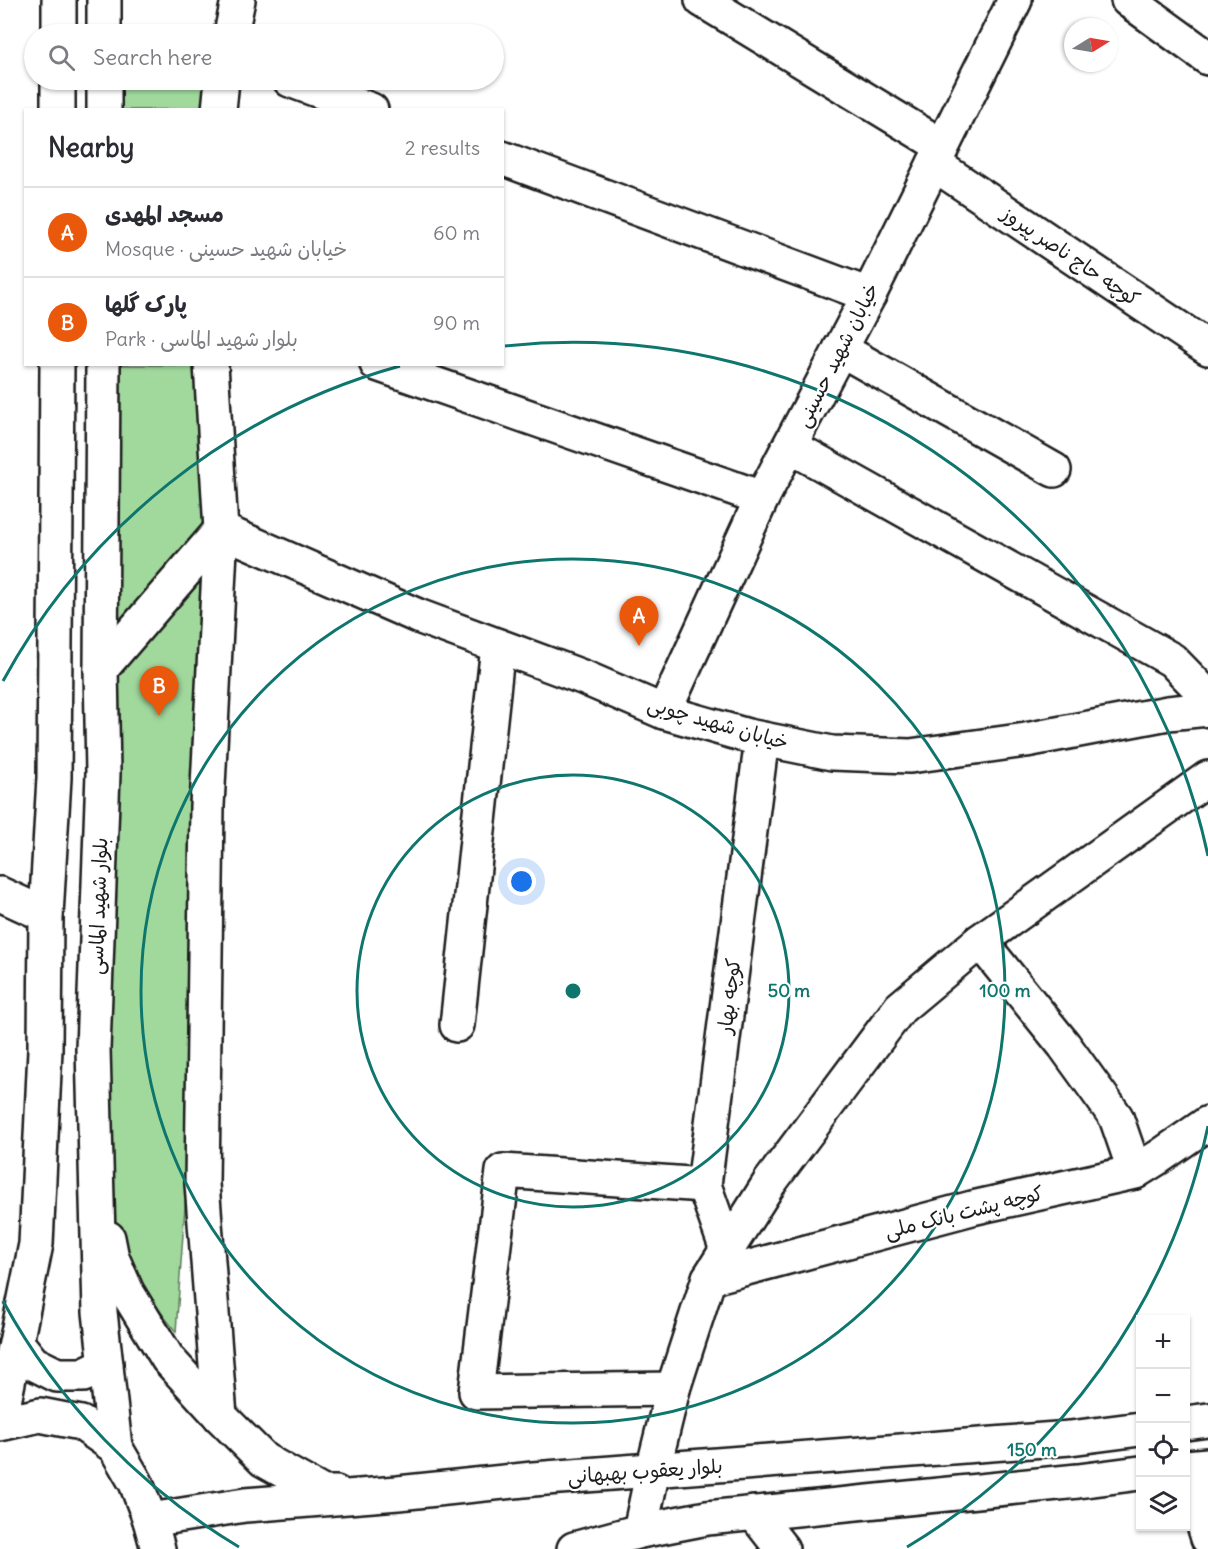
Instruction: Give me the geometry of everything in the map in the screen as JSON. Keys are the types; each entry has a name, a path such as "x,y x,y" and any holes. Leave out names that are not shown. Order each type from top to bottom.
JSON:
{"street":[{"path":"59,0 59,24"},
{"path":"104,0 104,24"},
{"path":"233,24 238,0"},
{"name":"کوچه حاج ناصر پیروز","path":"702,0 740,10 1208,348"},
{"name":"خیابان شهید حسینی","path":"664,712 762,498 869,295 1015,0"},
{"path":"1128,0 1208,58"},
{"path":"58,90 58,108"},
{"path":"104,90 104,108"},
{"path":"219,108 221,90"},
{"path":"317,90 366,108"},
{"path":"504,159 869,295"},
{"path":"840,349 1054,470"},
{"path":"57,366 54,778 46,915 45,1050 36,1244 0,1423 40,1415 81,1423 115,1447 136,1484 154,1534"},
{"name":"بلوار شهید الماسی","path":"103,366 101,669 103,773 93,1049 100,1312 115,1447"},
{"path":"212,366 221,530 207,806 202,1184 220,1416"},
{"path":"383,366 762,498"},
{"path":"790,447 1172,660 1208,697"},
{"path":"101,669 221,530"},
{"name":"خیابان شهید چوبی","path":"221,530 418,616 585,678 664,712 748,736 832,753 910,756 1026,740 1168,712 1208,710"},
{"path":"457,1025 498,646"},
{"name":"کوچه بهار","path":"727,1250 704,1185 762,739"},
{"path":"636,1540 673,1389 709,1278 770,1182 900,1008 981,941 1208,778"},
{"path":"0,894 46,915"},
{"path":"981,941 1064,1045 1116,1117 1135,1172"},
{"name":"کوچه پشت بانک ملی","path":"709,1278 972,1208 1135,1172 1208,1123"},
{"path":"673,1389 476,1392 503,1171 704,1185"},
{"path":"95,1180 112,1258 127,1292 168,1359 220,1416 264,1460 323,1493 398,1492"},
{"path":"17,1343 33,1363 57,1375 83,1375 106,1364"},
{"path":"1190,1422 1208,1420"},
{"name":"بلوار یعقوب بهبهانی","path":"154,1534 245,1505 533,1479 1070,1438 1136,1430"},
{"path":"1190,1467 1208,1465"},
{"path":"574,1549 636,1540 707,1518 1136,1474"},
{"path":"1189,1477 1208,1538"},
{"path":"754,1513 782,1549"}],"green space":[{"path":"114,90 222,90 221,108 114,108"},
{"path":"113,366 212,366 206,913 176,1332 109,1245"}],"place":[{"name":"مسجد المهدی","path":"639,646"},
{"name":"پارک گلها","path":"159,716"}]}
